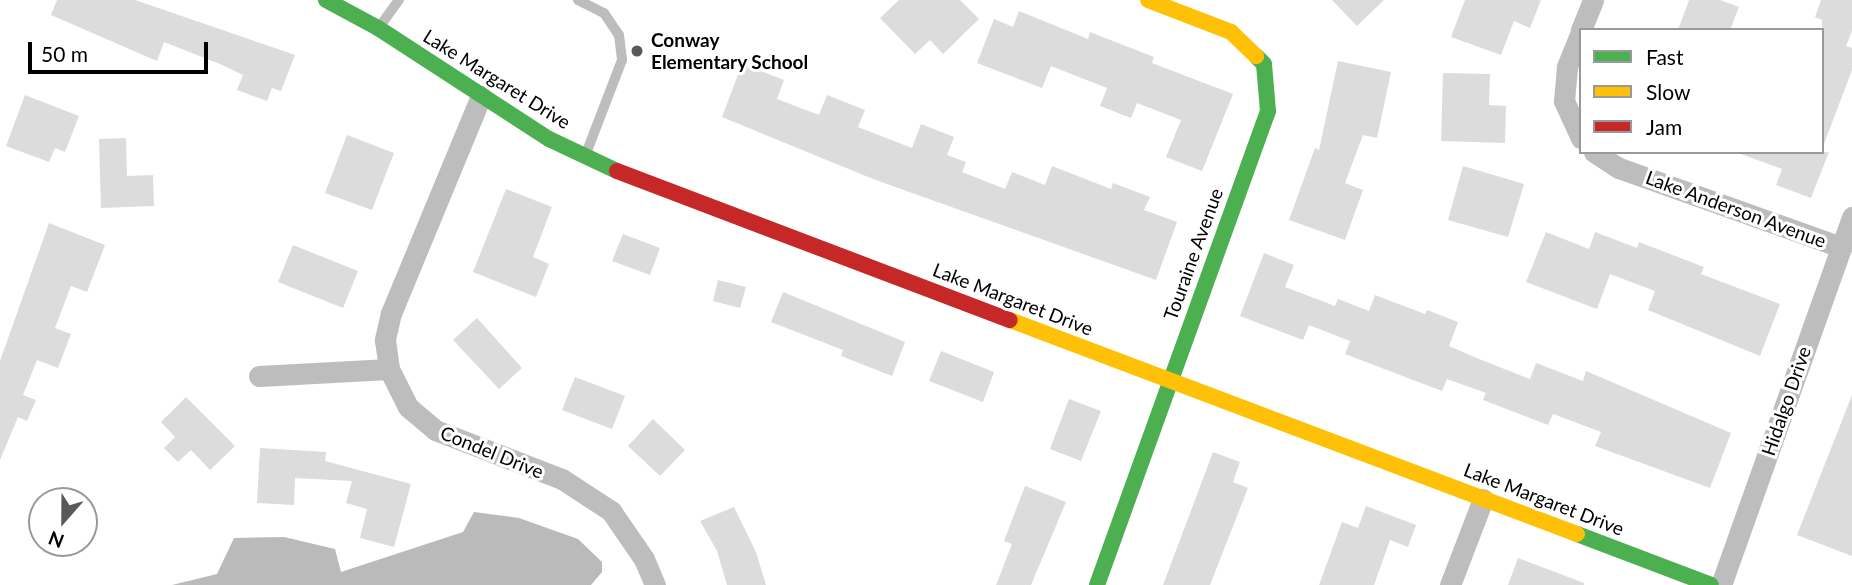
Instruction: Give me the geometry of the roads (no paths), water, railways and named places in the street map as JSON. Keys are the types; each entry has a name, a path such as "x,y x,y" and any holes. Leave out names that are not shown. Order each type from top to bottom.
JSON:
{"street":[{"name":"Lake Margaret Drive","path":"326,0 378,28 481,96 585,157 668,192 1711,585"},
{"name":"Touraine Avenue","path":"1097,585 1268,111 1264,64 1231,32 1147,0"},
{"path":"1582,28 1593,0"},
{"path":"1579,36 1567,67 1564,101 1579,134"},
{"name":"Condel Drive","path":"481,96 391,313 385,340 389,369 408,407 435,430 562,479 611,511 644,559 655,585"},
{"name":"Lake Anderson Avenue","path":"1597,154 1619,168 1841,247"},
{"name":"Hidalgo Drive","path":"1721,585 1852,217"},
{"path":"259,376 389,369"},
{"path":"1450,585 1483,499"}],"lane":[{"path":"378,28 399,0"},
{"path":"578,0 604,13 619,34 622,60 585,157"}],"place":[{"name":"Conway Elementary School","path":"637,51"}]}
